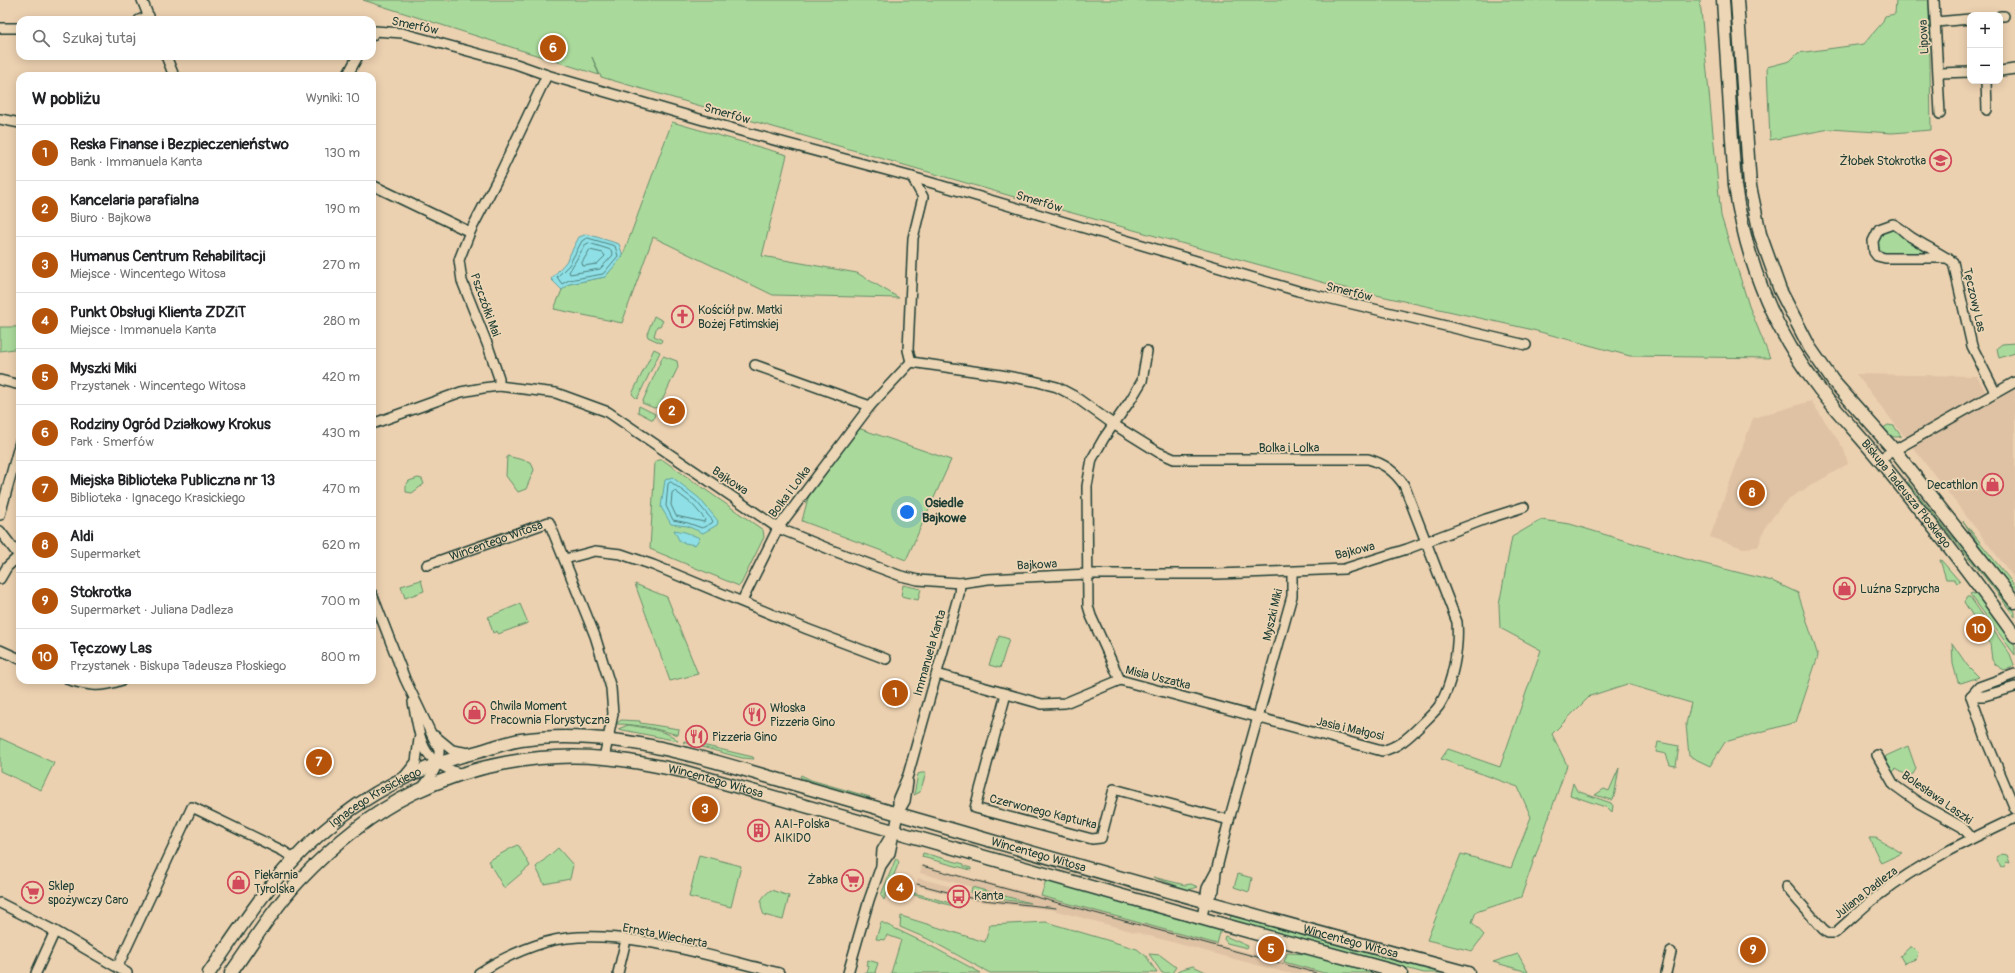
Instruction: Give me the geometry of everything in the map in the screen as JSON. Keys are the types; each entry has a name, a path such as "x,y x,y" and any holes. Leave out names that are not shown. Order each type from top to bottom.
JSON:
{"main road":[{"name":"Biskupa Tadeusza Płoskiego","path":"1723,0 1735,186 1748,249 1762,292 1795,356 1820,390 1879,459 1947,543 2015,636"},
{"name":"Biskupa Tadeusza Płoskiego","path":"1736,0 1753,205 1760,234 1780,290 1810,348 1833,381 1894,450 2015,602"},
{"name":"Ignacego Krasickiego","path":"209,973 257,905 294,860 332,824 362,801 404,777 469,753 521,740 560,737 608,739"},
{"name":"Wincentego Witosa","path":"608,739 730,765 1206,901 1468,973"},
{"name":"Ignacego Krasickiego","path":"231,973 271,915 300,880 348,834 420,790 463,774 506,763 559,757 604,758"},
{"name":"Wincentego Witosa","path":"604,758 682,771 1401,973"},
{"path":"257,905 271,915"}],"street":[{"path":"142,0 149,16"},
{"name":"Lipowa","path":"1934,0 1940,114"},
{"path":"1936,22 1967,18"},
{"path":"0,28 16,28"},
{"name":"Smerfów","path":"376,31 402,33 516,64 546,75 755,135 912,177 1298,291 1526,345"},
{"path":"168,60 172,72"},
{"path":"349,72 356,60"},
{"path":"2003,70 2015,70"},
{"path":"1938,73 1967,72"},
{"name":"Pszczółki Mai","path":"499,386 499,378 488,346 462,281 459,260 470,232 502,172 546,75"},
{"path":"1986,84 1987,110"},
{"path":"0,119 16,123"},
{"path":"911,362 908,350 913,238 923,197 912,177"},
{"path":"376,186 470,232"},
{"name":"Tęczowy Las","path":"1948,258 1885,258 1878,256 1874,252 1873,241 1878,229 1893,224 1902,229 1910,237 1948,258 1955,266 1972,346 1995,392"},
{"path":"1120,680 1091,616 1088,606 1087,486 1092,460 1113,424 1130,401 1142,381 1147,351"},
{"name":"Bolka i Lolka","path":"742,601 778,528 870,406 911,362 1001,374 1034,380 1057,387 1074,396 1113,424 1158,452 1174,459 1368,459 1380,463 1391,469 1404,485 1425,543"},
{"path":"755,364 870,406"},
{"path":"0,380 16,385"},
{"path":"1879,459 2015,382"},
{"name":"Bajkowa","path":"376,423 462,392 499,386 556,393 608,412 778,528 901,576 918,580 960,583 988,579 1088,574 1211,574 1344,569 1425,543 1486,519 1524,507"},
{"path":"0,515 16,457"},
{"name":"Wincentego Witosa","path":"427,565 549,522 596,636 611,688 613,714 604,758"},
{"path":"0,531 16,550"},
{"name":"Jasia i Małgosi","path":"1260,717 1382,751 1395,748 1413,734 1439,706 1447,688 1459,640 1457,622 1425,543"},
{"path":"565,559 595,551 621,554 654,565 807,629 886,659"},
{"path":"0,579 7,567 16,559"},
{"name":"Myszki Miki","path":"1202,918 1207,888 1216,872 1229,820 1260,717 1292,596 1292,572"},
{"name":"Immanuela Kanta","path":"848,973 881,866 890,853 893,831 898,814 898,798 908,775 959,594 960,583"},
{"path":"376,604 410,689 439,750 434,772 420,790"},
{"path":"0,650 16,657"},
{"name":"Misia Uszatka","path":"937,674 1042,704 1065,703 1120,680 1260,717"},
{"path":"1971,696 1979,686 2015,674"},
{"path":"82,684 91,687 112,684"},
{"path":"1971,696 1984,696 2015,687"},
{"path":"410,689 419,732 427,753 437,764 447,770 463,774"},
{"name":"Czerwonego Kapturka","path":"1006,694 975,808 1092,839 1101,838 1114,789 1229,820"},
{"path":"1971,696 1987,742 2015,809"},
{"path":"404,777 416,762 419,748 419,732"},
{"path":"432,734 452,750 469,753"},
{"name":"Bolesława Laszki","path":"1877,755 1894,785 1919,803 1962,827 1972,838"},
{"path":"118,966 192,807 283,851 294,860"},
{"name":"Juliana Dadleza","path":"1786,887 1823,929 1828,933 1836,933 1879,895 1904,877 1972,838 2015,818"},
{"path":"0,903 55,931 118,966 127,973"},
{"path":"36,973 55,931"},
{"name":"Ernsta Wiecherta","path":"479,973 510,956 546,942 581,938 626,940 682,950 779,973"},
{"path":"618,973 626,940"},
{"path":"1666,973 1671,952"}],"shaded area":[{"path":"1856,374 1977,376 1992,403 2015,389 2015,579"},
{"path":"1811,401 1844,449 1848,464 1793,496 1782,505 1766,526 1758,547 1743,548 1710,537 1753,418"},
{"path":"922,865 1324,973 1286,973 1053,910 973,901 916,886 918,878 998,899 1026,902 920,873"}],"green space":[{"path":"363,0 1700,0 1721,216 1749,306 1770,358 1630,356 1529,329 1336,286 1011,196 601,77 592,57 599,75"},
{"path":"1896,0 1929,0 1931,130 1892,133 1830,129 1770,140 1767,67 1790,61 1798,53 1864,44 1882,23 1885,16 1895,14"},
{"path":"672,122 787,155 762,256 857,273 899,298 773,295 653,237 622,323 554,309 562,290 569,284 605,277 623,255"},
{"path":"1893,228 1927,251 1926,254 1886,254 1880,250 1877,243 1881,232"},
{"path":"654,316 663,321 660,326 657,326 654,336 662,340 661,343 648,337 647,334"},
{"path":"0,327 16,327 16,349 0,351"},
{"path":"2015,343 2015,353 1999,358 1997,348 2002,344"},
{"path":"654,349 660,352 637,399 632,394"},
{"path":"663,356 677,361 678,367 659,407 654,408 642,403"},
{"path":"639,406 655,414 653,420 638,412"},
{"path":"1888,425 1894,426 1901,436 1893,437 1889,434 1883,428"},
{"path":"858,428 951,460 906,560 802,521 808,498 819,477"},
{"path":"507,456 531,462 534,470 526,489 518,492 506,476"},
{"path":"663,460 763,530 764,537 739,586 650,549 655,462"},
{"path":"418,478 422,479 424,484 412,493 406,492 406,485 409,481"},
{"path":"1908,482 1952,536 1980,564 2015,612 2015,617 1906,483"},
{"path":"1541,520 1570,524 1689,560 1772,581 1798,593 1818,656 1796,722 1725,742 1710,766 1689,756 1686,724 1691,703 1627,684 1590,696 1552,734 1567,765 1521,897 1476,912 1472,922 1484,935 1472,951 1427,940 1461,854 1511,868 1531,817 1518,787 1441,759 1448,749 1500,767 1541,650 1500,628 1499,605 1512,537"},
{"path":"1963,521 2015,586 2015,593 1981,548"},
{"path":"1940,560 1960,582 1957,583 1954,579 1946,579"},
{"path":"421,580 424,591 405,598 401,586"},
{"path":"635,584 667,597 698,674 670,681"},
{"path":"903,585 921,589 918,600 901,596"},
{"path":"1972,593 1979,596 2015,646 2015,655 1970,594"},
{"path":"1967,597 1970,597 2010,654 2014,665 2011,668 2004,670 1996,665 1992,660 1990,643 1964,602"},
{"path":"520,604 528,623 498,634 497,631 493,633 488,617"},
{"path":"999,636 1009,639 1000,668 989,665"},
{"path":"1952,643 1967,665 1979,677 1961,683 1958,682 1953,664"},
{"path":"621,720 640,721 640,723 679,729 678,735 647,727 616,724"},
{"path":"628,725 662,732 678,741 618,729"},
{"path":"0,738 54,763 41,790 0,771"},
{"path":"685,741 753,757 754,759 742,758 683,742"},
{"path":"1658,742 1679,746 1676,766 1670,765 1666,754 1656,752"},
{"path":"1908,746 1916,769 1913,774 1908,776 1896,769 1892,773 1885,759 1886,756"},
{"path":"1619,768 1614,798 1611,800 1595,795 1604,789 1609,791"},
{"path":"926,773 920,792 914,795 918,774"},
{"path":"801,775 811,780 870,797 869,799 819,785 800,777"},
{"path":"1573,783 1577,791 1611,803 1613,806 1612,812 1608,808 1570,795"},
{"path":"1869,838 1876,838 1902,853 1881,863"},
{"path":"517,845 530,866 504,888 488,861"},
{"path":"558,848 573,865 570,879 544,884 536,867"},
{"path":"923,853 964,864 964,866 971,868 971,870 922,857"},
{"path":"2002,854 2007,855 2010,863 2006,862 2005,866 2001,868 1996,857"},
{"path":"699,855 741,866 731,907 689,897"},
{"path":"896,858 899,862 884,900 881,895"},
{"path":"1238,874 1252,878 1249,892 1234,887"},
{"path":"1153,877 1185,885 1191,884 1198,887 1188,890"},
{"path":"1046,880 1221,929 1217,944 1041,896"},
{"path":"972,887 1030,903 998,899 971,892"},
{"path":"771,890 789,896 783,920 764,915 761,904 763,898"},
{"path":"914,893 961,906 960,908 914,895"},
{"path":"1231,915 1447,973 1424,973 1230,920"},
{"path":"901,916 985,942 990,925 1046,922 1137,949 1146,956 1157,973 990,973 928,939 900,927"},
{"path":"881,922 927,944 981,973 891,973 901,940 887,935 885,940 876,939"},
{"path":"1225,936 1248,946 1247,948 1227,943 1224,939"},
{"path":"1910,947 1918,953 1916,959 1904,963 1900,956"},
{"path":"1287,953 1308,954 1380,973 1324,973 1284,962"},
{"path":"1149,954 1160,955 1176,967 1172,973 1162,973"},
{"path":"1518,954 1528,972 1493,962"},
{"path":"868,960 878,963 875,972 877,973 863,973 867,972 869,966 866,965"},
{"path":"1193,966 1208,973 1177,973 1179,970"}],"water":[{"path":"587,234 619,244 623,256 605,277 569,284 562,290 551,279 566,262 579,237"},
{"path":"672,477 699,498 718,521 717,525 703,533 687,526 671,524 661,507 665,480"},
{"path":"674,530 685,532 700,538 695,545 680,542"}],"tram line":[{"path":"922,866 1316,973"},
{"path":"917,884 974,899 1056,908"}],"place":[{"name":"Rodziny Ogród Działkowy Krokus","path":"553,48"},
{"name":"Żłobek Stokrotka","path":"1941,161"},
{"name":"Kościół pw. Matki Bożej Fatimskiej","path":"683,317"},
{"name":"Kancelaria parafialna","path":"672,411"},
{"name":"Decathlon","path":"1993,485"},
{"name":"Aldi","path":"1752,493"},
{"name":"Luźna Szprycha","path":"1845,589"},
{"name":"Tęczowy Las","path":"1979,629"},
{"name":"Reska Finanse i Bezpieczenieństwo","path":"895,693"},
{"name":"Chwila Moment Pracownia Florystyczna","path":"474,713"},
{"name":"Włoska Pizzeria Gino","path":"755,715"},
{"name":"Pizzeria Gino","path":"696,737"},
{"name":"Miejska Biblioteka Publiczna nr 13","path":"319,762"},
{"name":"Humanus Centrum Rehabilitacji","path":"705,809"},
{"name":"AAI-Polska AIKIDO","path":"759,831"},
{"name":"Żabka","path":"853,880"},
{"name":"Piekarnia Tyrolska","path":"239,882"},
{"name":"Punkt Obsługi Klienta ZDZiT","path":"900,888"},
{"name":"Sklep spożywczy Caro","path":"33,893"},
{"name":"Kanta","path":"959,896"},
{"name":"Myszki Miki","path":"1271,949"},
{"name":"Stokrotka","path":"1753,950"}],"district":[{"name":"Osiedle Bajkowe","path":"944,510"}]}
